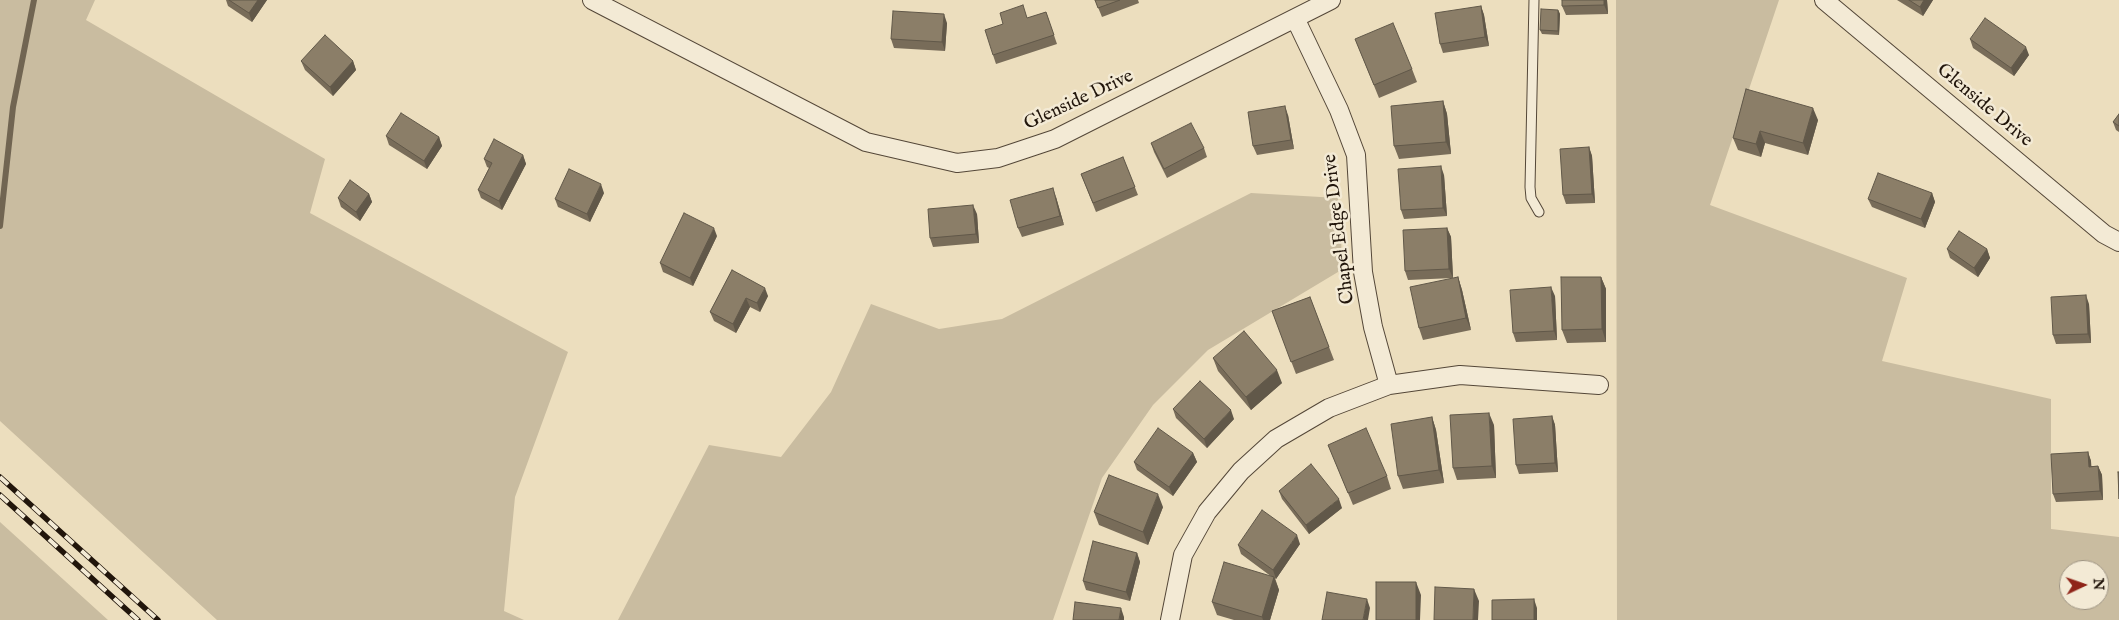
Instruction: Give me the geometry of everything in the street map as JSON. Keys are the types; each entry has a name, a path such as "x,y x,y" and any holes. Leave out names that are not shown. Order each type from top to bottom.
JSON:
{"street":[{"name":"Glenside Drive","path":"592,0 866,142 957,162 998,158 1055,139 1331,0"},
{"name":"Glenside Drive","path":"1824,0 2104,234 2119,242"},
{"name":"Chapel Edge Drive","path":"1295,18 1339,110 1356,154 1364,272 1373,327 1390,385"},
{"path":"1170,620 1183,555 1207,512 1242,471 1276,439 1328,408 1390,385 1460,375 1599,385"}],"lane":[{"path":"1534,0 1530,187 1532,198 1539,212"}],"shaded area":[{"path":"0,0 95,0 86,20 325,159 310,213 568,352 515,497 504,611 524,620 217,620 0,421"},
{"path":"1616,0 1779,0 1710,205 1907,278 1882,361 2051,399 2051,529 2119,537 2119,620 1617,620"},
{"path":"1251,193 1338,198 1343,269 1208,350 1153,405 1102,478 1053,620 618,620 709,445 781,457 831,392 871,304 939,329 1002,319"},
{"path":"0,522 108,620 0,620"}],"building":[{"path":"229,0 258,0 249,13"},
{"path":"1095,0 1120,0 1098,8"},
{"path":"1562,0 1604,0 1604,5 1562,6"},
{"path":"1909,0 1924,0 1920,7"},
{"path":"1023,5 1027,18 1046,12 1054,35 993,55 985,30 1003,24 1000,13"},
{"path":"1481,6 1485,37 1440,44 1435,13"},
{"path":"1541,9 1558,10 1558,31 1540,30"},
{"path":"893,11 944,14 942,42 891,39"},
{"path":"1985,18 2026,47 2011,68 1970,39"},
{"path":"1393,23 1412,69 1374,85 1355,39"},
{"path":"325,35 353,61 330,87 301,61"},
{"path":"1746,89 1813,108 1803,143 1760,131 1756,144 1733,138"},
{"path":"1443,101 1446,142 1394,146 1391,106"},
{"path":"1285,106 1291,140 1253,146 1248,112"},
{"path":"401,113 439,137 424,161 386,136"},
{"path":"2119,114 2119,126 2113,122"},
{"path":"1191,123 1204,148 1164,169 1151,143"},
{"path":"494,139 523,155 499,201 478,190 492,163 484,159"},
{"path":"1589,147 1592,194 1563,195 1560,149"},
{"path":"1123,157 1135,187 1093,203 1081,174"},
{"path":"1441,166 1443,208 1401,210 1398,169"},
{"path":"569,169 601,184 587,214 555,199"},
{"path":"1878,173 1932,193 1921,219 1868,199"},
{"path":"350,180 369,194 356,212 338,198"},
{"path":"1053,188 1060,216 1018,228 1010,200"},
{"path":"973,205 976,234 930,238 928,209"},
{"path":"684,213 714,228 690,278 660,263"},
{"path":"1447,228 1449,269 1405,271 1403,230"},
{"path":"1959,231 1987,249 1974,268 1947,249"},
{"path":"732,270 765,288 757,303 746,298 733,324 710,312"},
{"path":"1458,277 1466,318 1419,328 1410,287"},
{"path":"1561,277 1601,277 1602,329 1562,330"},
{"path":"1551,287 1554,331 1513,333 1510,290"},
{"path":"2086,295 2088,334 2053,335 2051,297"},
{"path":"1310,297 1329,347 1291,362 1272,311"},
{"path":"1244,331 1277,370 1246,397 1213,358"},
{"path":"1200,381 1231,410 1204,439 1173,409"},
{"path":"1489,413 1492,466 1453,468 1450,415"},
{"path":"1552,416 1555,463 1516,465 1513,419"},
{"path":"1432,417 1439,470 1398,476 1391,424"},
{"path":"1158,428 1193,453 1169,487 1134,462"},
{"path":"1366,428 1387,476 1348,493 1328,445"},
{"path":"2088,452 2089,467 2098,466 2100,491 2053,494 2051,454"},
{"path":"1311,464 1339,499 1306,525 1279,491"},
{"path":"1109,475 1158,494 1143,532 1094,512"},
{"path":"1262,510 1297,535 1273,570 1238,545"},
{"path":"1093,541 1137,553 1126,592 1083,581"},
{"path":"1224,562 1274,577 1262,617 1212,602"},
{"path":"1376,582 1416,582 1416,620 1376,620"},
{"path":"1435,587 1474,589 1473,620 1434,620"},
{"path":"1327,592 1367,599 1363,620 1322,620"},
{"path":"1534,599 1534,620 1492,620 1492,600"},
{"path":"1075,602 1121,608 1119,620 1073,620"}],"waterway":[{"path":"0,226 13,107 34,0"}],"railway":[{"path":"0,477 158,620"},
{"path":"0,495 138,620"}]}
